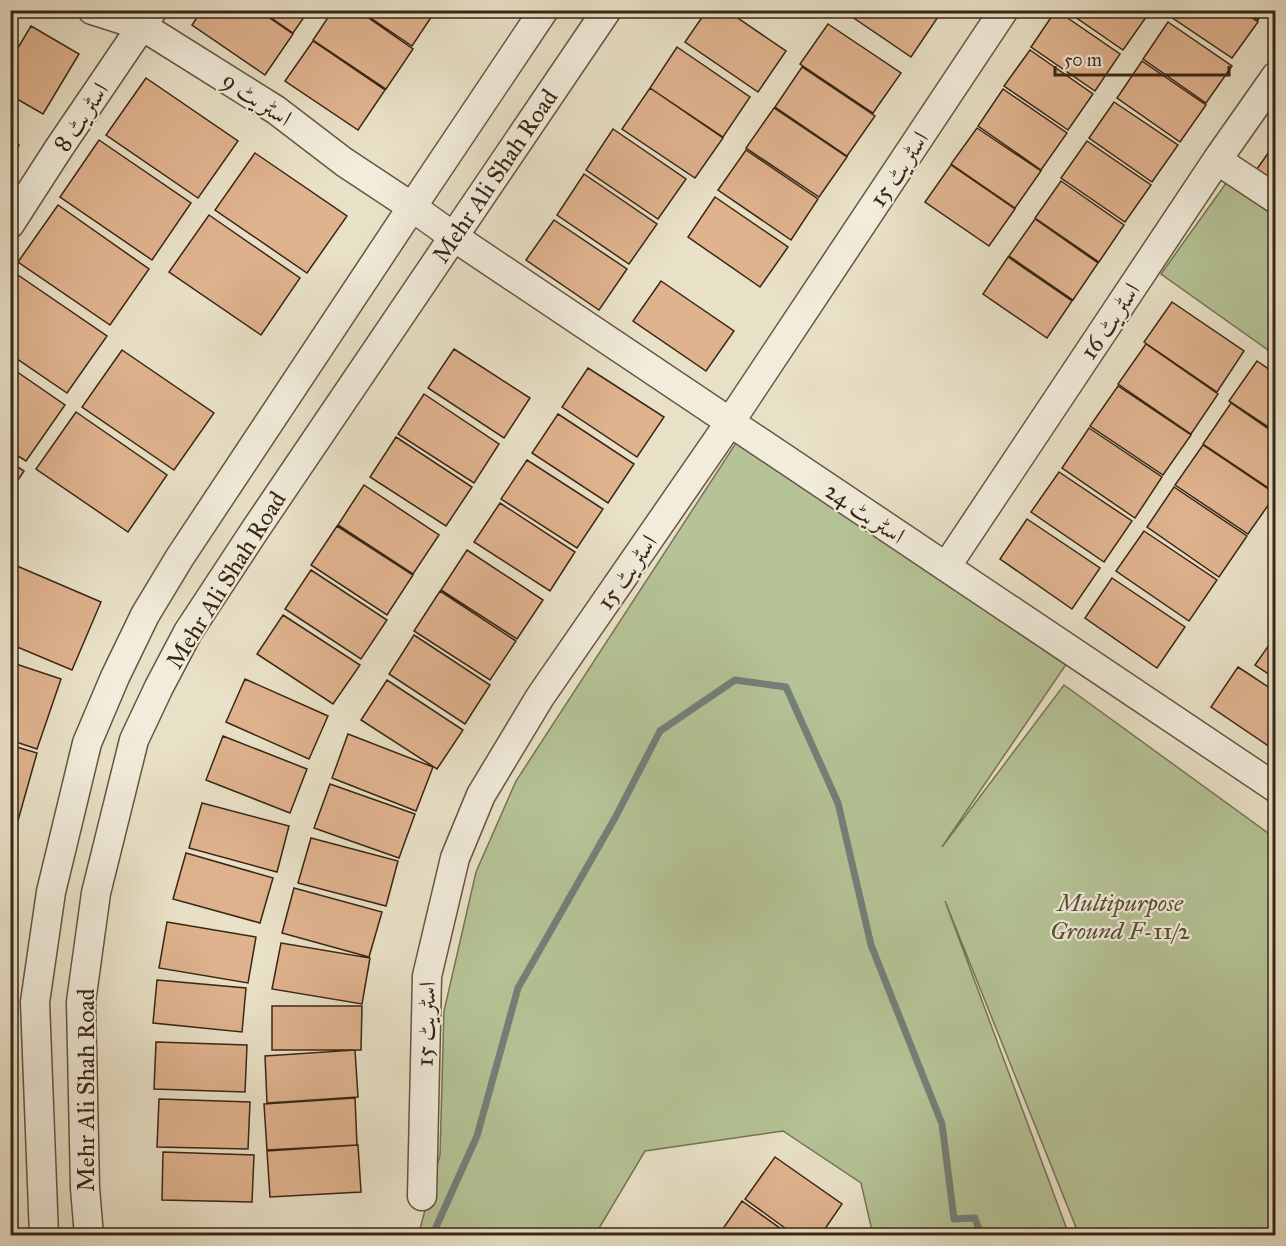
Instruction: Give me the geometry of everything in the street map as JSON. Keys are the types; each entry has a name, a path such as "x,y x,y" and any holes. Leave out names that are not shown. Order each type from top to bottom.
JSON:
{"street":[{"name":"اسٹریٹ 9","path":"92,10 147,18 276,110 344,162 454,237"},
{"name":"Mehr Ali Shah Road","path":"44,1236 35,1002 51,892 87,743 115,676 140,625 180,557 544,10"},
{"name":"Mehr Ali Shah Road","path":"89,1236 85,1188 81,1002 96,893 134,740 188,632 607,10"},
{"name":"اسٹریٹ 15","path":"422,1196 427,976 455,858 481,795 528,717 730,422 1005,10"},
{"name":"اسٹریٹ 8","path":"10,224 147,18"},
{"name":"اسٹریٹ 16","path":"946,567 1216,160 1275,76"},
{"path":"1216,160 1275,199"},
{"name":"اسٹریٹ 24","path":"454,237 1275,788"}],"green space":[{"path":"1229,179 1275,212 1275,355 1161,274"},
{"name":"Multipurpose Ground F-11/2","path":"736,443 1067,663 942,847 1064,685 1275,838 1275,1235 1079,1235 945,901 1069,1235 873,1235 861,1183 783,1131 645,1151 595,1235 418,1236 440,1155 444,1011 476,872 516,781"}],"building":[{"path":"202,10 258,10 293,34 265,75 192,25"},
{"path":"260,10 309,10 293,33"},
{"path":"333,10 357,10 413,49 386,89 313,40"},
{"path":"359,10 436,10 412,46"},
{"path":"707,10 726,10 786,51 758,92 685,42"},
{"path":"842,10 928,10 938,17 911,57"},
{"path":"1056,10 1120,54 1095,91 1031,47"},
{"path":"1065,10 1145,10 1149,13 1123,50"},
{"path":"1171,10 1241,10 1258,22 1232,58 1168,15"},
{"path":"1244,10 1264,10 1258,20"},
{"path":"1168,22 1232,66 1206,103 1143,59"},
{"path":"828,24 901,73 873,113 800,64"},
{"path":"31,26 79,54 43,114 10,95 10,61"},
{"path":"313,41 385,90 358,130 285,81"},
{"path":"677,47 750,97 723,137 650,88"},
{"path":"1030,50 1093,94 1068,130 1004,86"},
{"path":"1142,61 1206,105 1180,142 1117,98"},
{"path":"802,67 875,116 847,156 775,107"},
{"path":"146,78 238,141 198,198 106,135"},
{"path":"650,88 723,138 695,178 622,129"},
{"path":"1003,89 1067,133 1041,170 978,126"},
{"path":"1114,102 1178,145 1152,182 1089,138"},
{"path":"774,108 847,157 819,197 746,148"},
{"path":"977,128 1041,171 1015,208 951,164"},
{"path":"613,129 686,179 658,219 586,170"},
{"path":"10,140 19,145 10,160"},
{"path":"99,140 191,203 152,260 60,197"},
{"path":"1087,141 1151,185 1125,222 1061,178"},
{"path":"1276,142 1276,192 1252,176"},
{"path":"746,150 818,199 791,240 718,190"},
{"path":"255,153 347,216 307,273 215,210"},
{"path":"951,165 1015,209 989,246 925,202"},
{"path":"584,174 657,224 629,264 557,215"},
{"path":"1061,181 1124,225 1099,262 1035,218"},
{"path":"715,197 788,247 760,287 688,237"},
{"path":"58,205 149,269 110,325 18,262"},
{"path":"209,215 300,278 261,335 169,272"},
{"path":"1035,219 1098,263 1073,300 1009,256"},
{"path":"554,220 627,269 599,310 526,260"},
{"path":"1008,257 1072,301 1047,338 983,294"},
{"path":"15,273 107,336 67,393 10,354 10,280"},
{"path":"661,281 734,331 706,371 633,321"},
{"path":"1172,302 1244,351 1217,392 1144,342"},
{"path":"1146,344 1218,394 1191,434 1118,384"},
{"path":"454,349 530,398 504,438 428,388"},
{"path":"122,350 214,413 174,470 82,407"},
{"path":"1257,361 1276,374 1276,432 1229,401"},
{"path":"10,367 65,405 26,461 10,451"},
{"path":"588,368 664,417 637,457 562,407"},
{"path":"1118,386 1191,435 1163,475 1090,426"},
{"path":"424,394 499,444 474,483 398,434"},
{"path":"1231,403 1276,434 1276,493 1203,444"},
{"path":"76,412 167,475 128,532 36,469"},
{"path":"558,414 634,464 608,503 532,453"},
{"path":"1089,428 1162,477 1135,518 1062,468"},
{"path":"396,437 472,487 446,526 370,477"},
{"path":"1203,445 1276,494 1248,534 1175,485"},
{"path":"527,460 603,509 577,548 501,499"},
{"path":"10,462 24,471 10,492"},
{"path":"1059,472 1132,521 1104,562 1031,512"},
{"path":"364,485 439,535 413,574 338,525"},
{"path":"1174,487 1247,536 1219,577 1147,527"},
{"path":"500,503 575,552 550,591 474,542"},
{"path":"1027,519 1100,568 1072,609 1000,559"},
{"path":"337,526 413,575 387,615 311,565"},
{"path":"1144,531 1217,580 1189,621 1116,571"},
{"path":"467,550 543,600 517,639 441,590"},
{"path":"10,563 101,602 72,670 10,644"},
{"path":"311,570 387,620 361,659 285,609"},
{"path":"1112,578 1185,627 1157,668 1085,618"},
{"path":"440,591 516,641 490,680 414,631"},
{"path":"283,615 360,665 333,704 257,654"},
{"path":"414,635 490,685 465,724 389,674"},
{"path":"1276,635 1276,679 1255,665"},
{"path":"10,662 61,679 37,749 10,740"},
{"path":"1238,667 1276,692 1276,751 1211,707"},
{"path":"245,679 328,716 309,759 226,722"},
{"path":"387,680 463,730 437,769 361,720"},
{"path":"348,734 433,767 416,811 332,778"},
{"path":"223,736 307,769 290,813 206,780"},
{"path":"10,745 37,753 17,824 10,822"},
{"path":"330,784 415,814 399,858 314,828"},
{"path":"202,803 289,826 277,872 189,848"},
{"path":"10,825 18,826 10,860"},
{"path":"311,838 398,861 386,906 298,883"},
{"path":"186,853 273,878 260,923 173,899"},
{"path":"294,888 382,912 369,957 282,933"},
{"path":"167,922 256,937 248,983 159,968"},
{"path":"281,943 370,958 362,1004 272,989"},
{"path":"157,980 246,988 242,1032 153,1023"},
{"path":"272,1006 362,1006 361,1050 272,1050"},
{"path":"156,1042 247,1045 245,1092 154,1089"},
{"path":"355,1050 358,1097 267,1103 265,1056"},
{"path":"355,1098 357,1145 267,1150 264,1104"},
{"path":"159,1099 250,1102 248,1149 157,1147"},
{"path":"358,1145 361,1192 270,1197 267,1151"},
{"path":"163,1152 254,1155 252,1202 162,1200"},
{"path":"775,1157 842,1204 820,1236 796,1236 745,1199"},
{"path":"742,1201 791,1236 718,1236"}],"waterway":[{"path":"432,1236 477,1136 518,988 615,818 660,731 735,680 786,687 838,803 871,945 942,1124 954,1219 975,1218 981,1236"}]}
